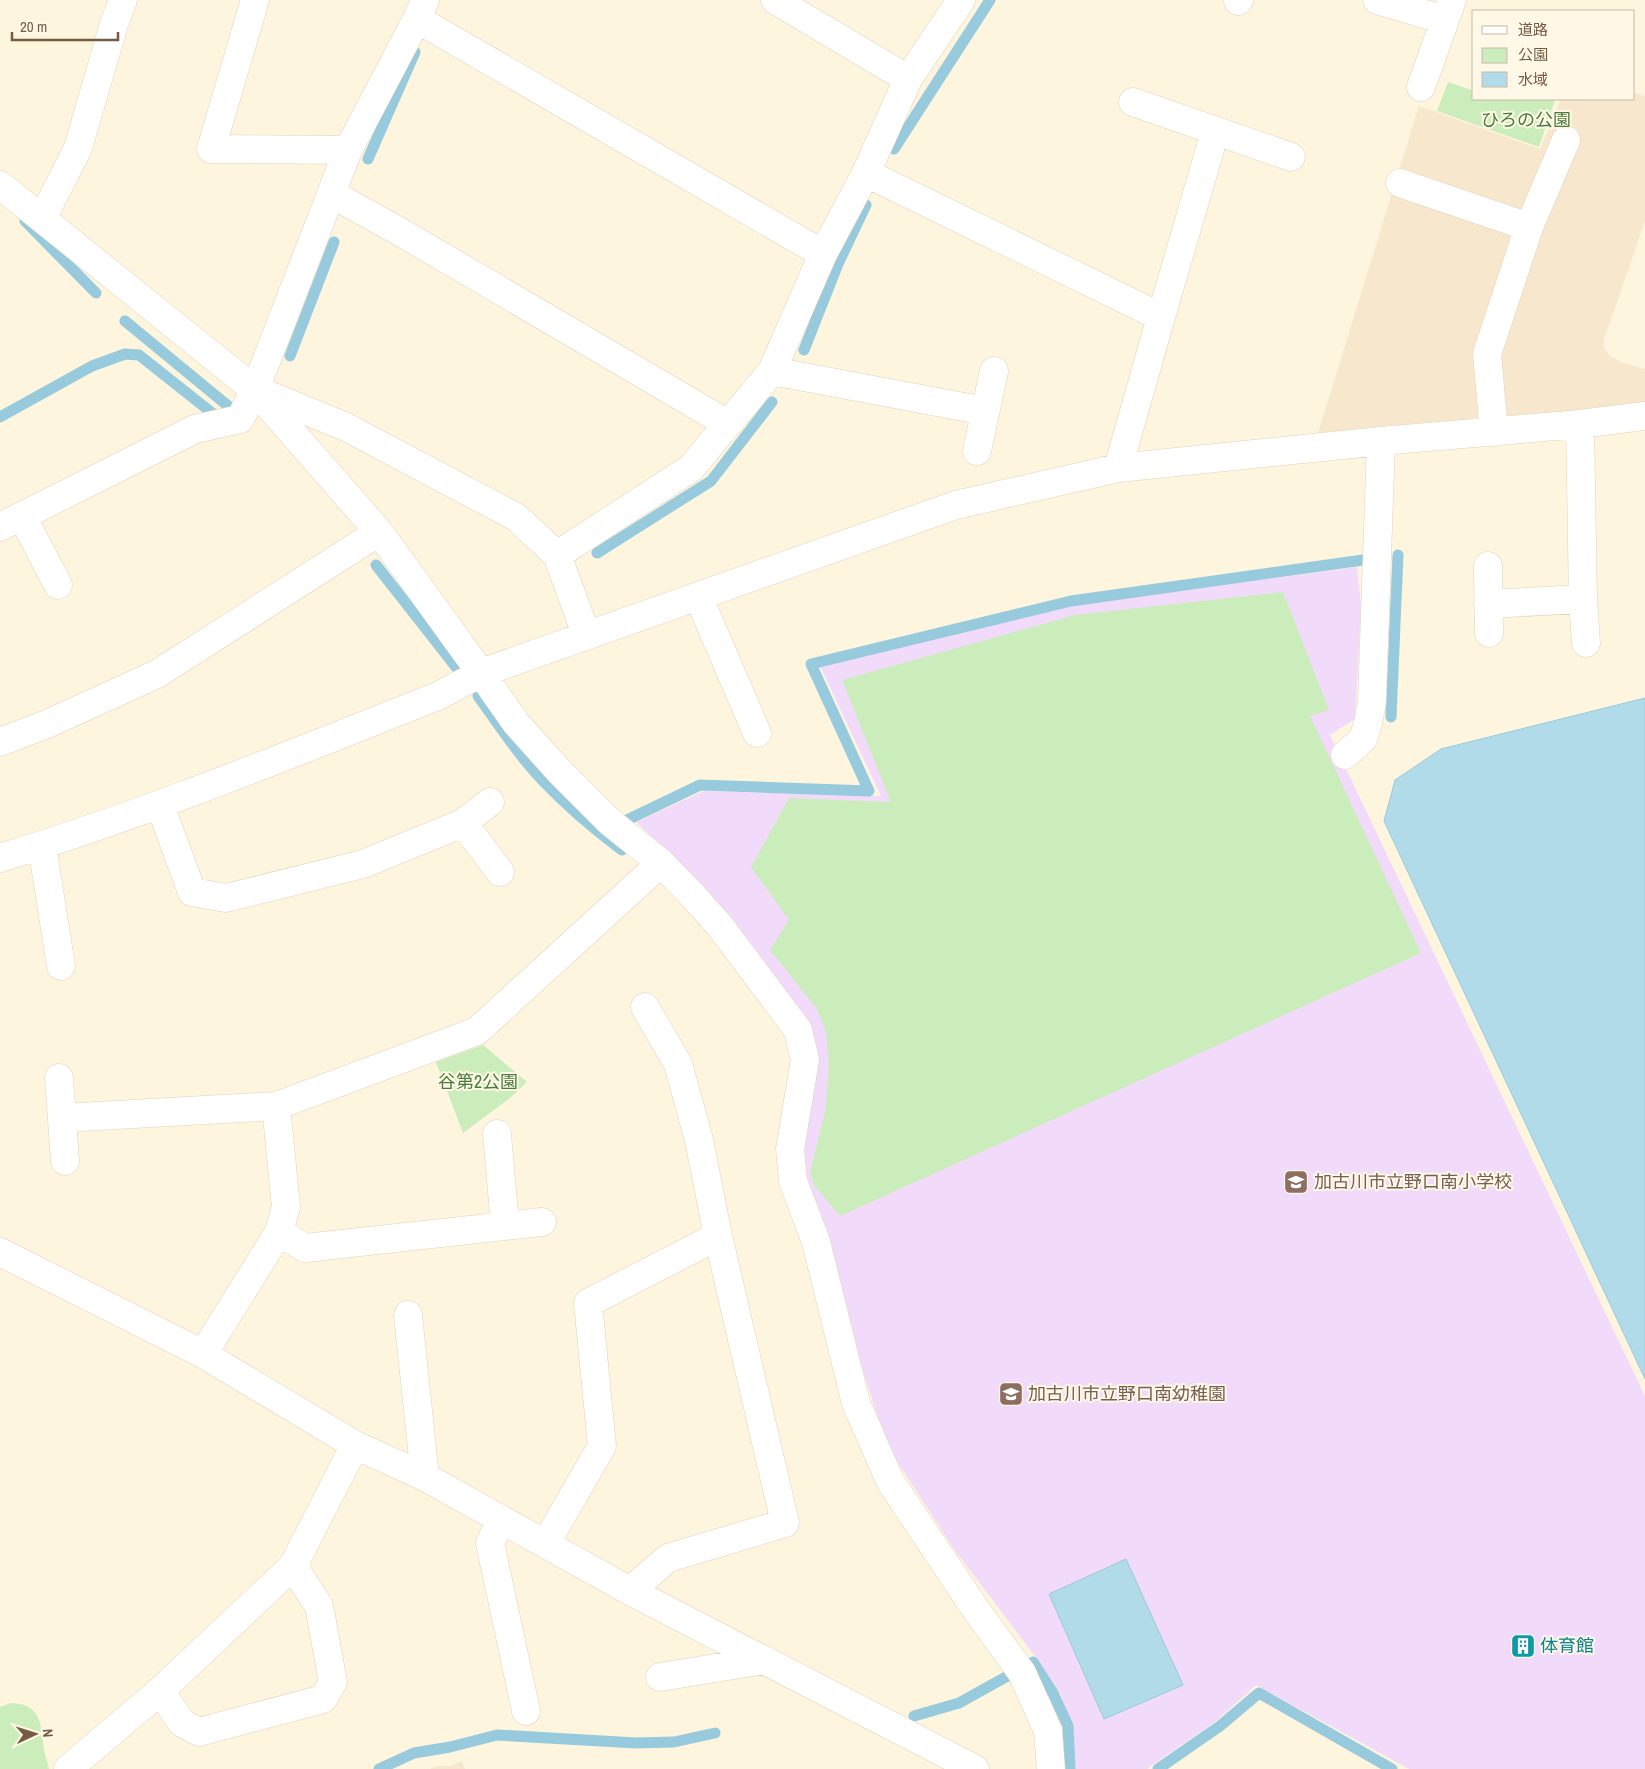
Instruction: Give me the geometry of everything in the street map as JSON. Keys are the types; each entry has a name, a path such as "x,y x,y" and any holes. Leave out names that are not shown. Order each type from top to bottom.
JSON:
{"street":[{"path":"42,219 78,148 123,0"},
{"path":"255,0 211,149 348,150"},
{"path":"775,0 908,79"},
{"path":"557,555 691,468 772,371 823,254 866,172 908,79 960,0"},
{"path":"1377,0 1448,10 1421,87"},
{"path":"58,585 11,521 195,429 240,419 255,390 348,150 421,9 823,254"},
{"path":"1133,102 1291,157"},
{"path":"1118,468 1215,132"},
{"path":"1494,432 1487,354 1530,226 1566,140"},
{"path":"866,172 1161,317"},
{"path":"1400,183 1530,226"},
{"path":"0,185 255,390 379,532 516,723 559,771 610,822 661,863 694,897 719,925 798,1030 805,1060 790,1149 793,1181 816,1242 856,1403 890,1481 974,1607 1017,1665 1048,1731 1051,1769"},
{"path":"332,194 728,424"},
{"path":"772,371 985,411"},
{"path":"977,451 994,371"},
{"path":"255,390 346,427 516,517 557,555 586,634"},
{"path":"0,858 42,846 160,805 438,696 481,673 586,634 956,505 1118,468 1381,441 1580,424 1645,416"},
{"path":"1580,424 1583,599 1586,643"},
{"path":"1345,755 1363,739 1372,701 1381,441"},
{"path":"0,742 47,724 157,674 379,532"},
{"path":"1488,566 1489,634"},
{"path":"698,596 757,733"},
{"path":"1488,604 1583,599"},
{"path":"160,805 192,892 226,898 363,864 463,823 490,802"},
{"path":"463,823 500,872"},
{"path":"42,846 61,966"},
{"path":"62,1118 276,1106 477,1030 661,863"},
{"path":"630,1590 668,1558 784,1523 718,1236 699,1140 678,1064 644,1006"},
{"path":"59,1078 65,1161"},
{"path":"203,1354 279,1232 286,1208 276,1106"},
{"path":"497,1134 505,1226"},
{"path":"279,1232 305,1248 542,1222"},
{"path":"546,1543 602,1446 588,1303 718,1236"},
{"path":"0,1252 203,1354 355,1445 425,1478 630,1590 976,1769"},
{"path":"408,1315 425,1478"},
{"path":"68,1769 160,1691 293,1566 355,1445"},
{"path":"501,1520 490,1544 526,1711"},
{"path":"160,1691 182,1723 198,1732 323,1699 333,1682 319,1606 293,1566"},
{"path":"660,1677 765,1660"}],"shaded area":[{"path":"1635,93 1645,96 1645,221 1604,340 1604,348 1610,356 1623,363 1645,369 1645,404 1400,428 1393,425 1318,433 1419,106 1540,149 1561,100 1635,100"},
{"name":"加古川市立野口南小学校","path":"1357,567 1361,605 1355,719 1330,735 1645,1396 1645,1769 1409,1769 1256,1685 1215,1722 1147,1769 1075,1769 1071,1723 1060,1693 1034,1655 956,1552 887,1446 854,1343 827,1231 811,1200 802,1164 814,1080 816,1046 810,1024 791,997 700,882 636,822 704,791 881,796 819,664 1070,605"},
{"path":"462,1761 465,1769 430,1769 438,1766 450,1766"}],"green space":[{"name":"ひろの公園","path":"1448,82 1472,90 1472,100 1555,100 1539,147 1437,111"},
{"path":"1283,592 1329,710 1310,716 1421,953 840,1216 814,1185 810,1173 825,1112 829,1066 826,1032 817,1009 770,950 789,920 751,867 789,798 891,802 842,680 1075,615"},
{"name":"谷第2公園","path":"483,1045 527,1082 510,1098 463,1133 436,1062"},
{"path":"11,1703 29,1707 38,1717 49,1769 0,1769 0,1707"}],"water":[{"path":"1645,698 1645,1379 1384,821 1395,780 1441,749"},
{"path":"1126,1559 1183,1685 1104,1719 1049,1594"}],"waterway":[{"path":"894,149 990,0"},
{"path":"368,159 415,52"},
{"path":"804,350 838,264 866,205"},
{"path":"25,221 96,293"},
{"path":"290,356 334,242"},
{"path":"125,321 233,410"},
{"path":"0,417 92,366 125,354 139,355 216,416"},
{"path":"597,553 711,481 772,402"},
{"path":"1391,717 1398,555"},
{"path":"627,820 700,785 869,791 811,664 1071,601 1363,560"},
{"path":"376,565 460,672"},
{"path":"478,696 518,751 544,782 582,818 622,850"},
{"path":"914,1716 959,1703 1033,1662 1053,1693 1068,1726 1070,1769"},
{"path":"1158,1769 1220,1726 1259,1693 1392,1769"},
{"path":"379,1769 414,1753 450,1747 497,1735 636,1743 674,1742 715,1733"}],"place":[{"name":"加古川市立野口南小学校","path":"1296,1182"},
{"name":"加古川市立野口南幼稚園","path":"1011,1394"},
{"name":"体育館","path":"1523,1646"}]}
